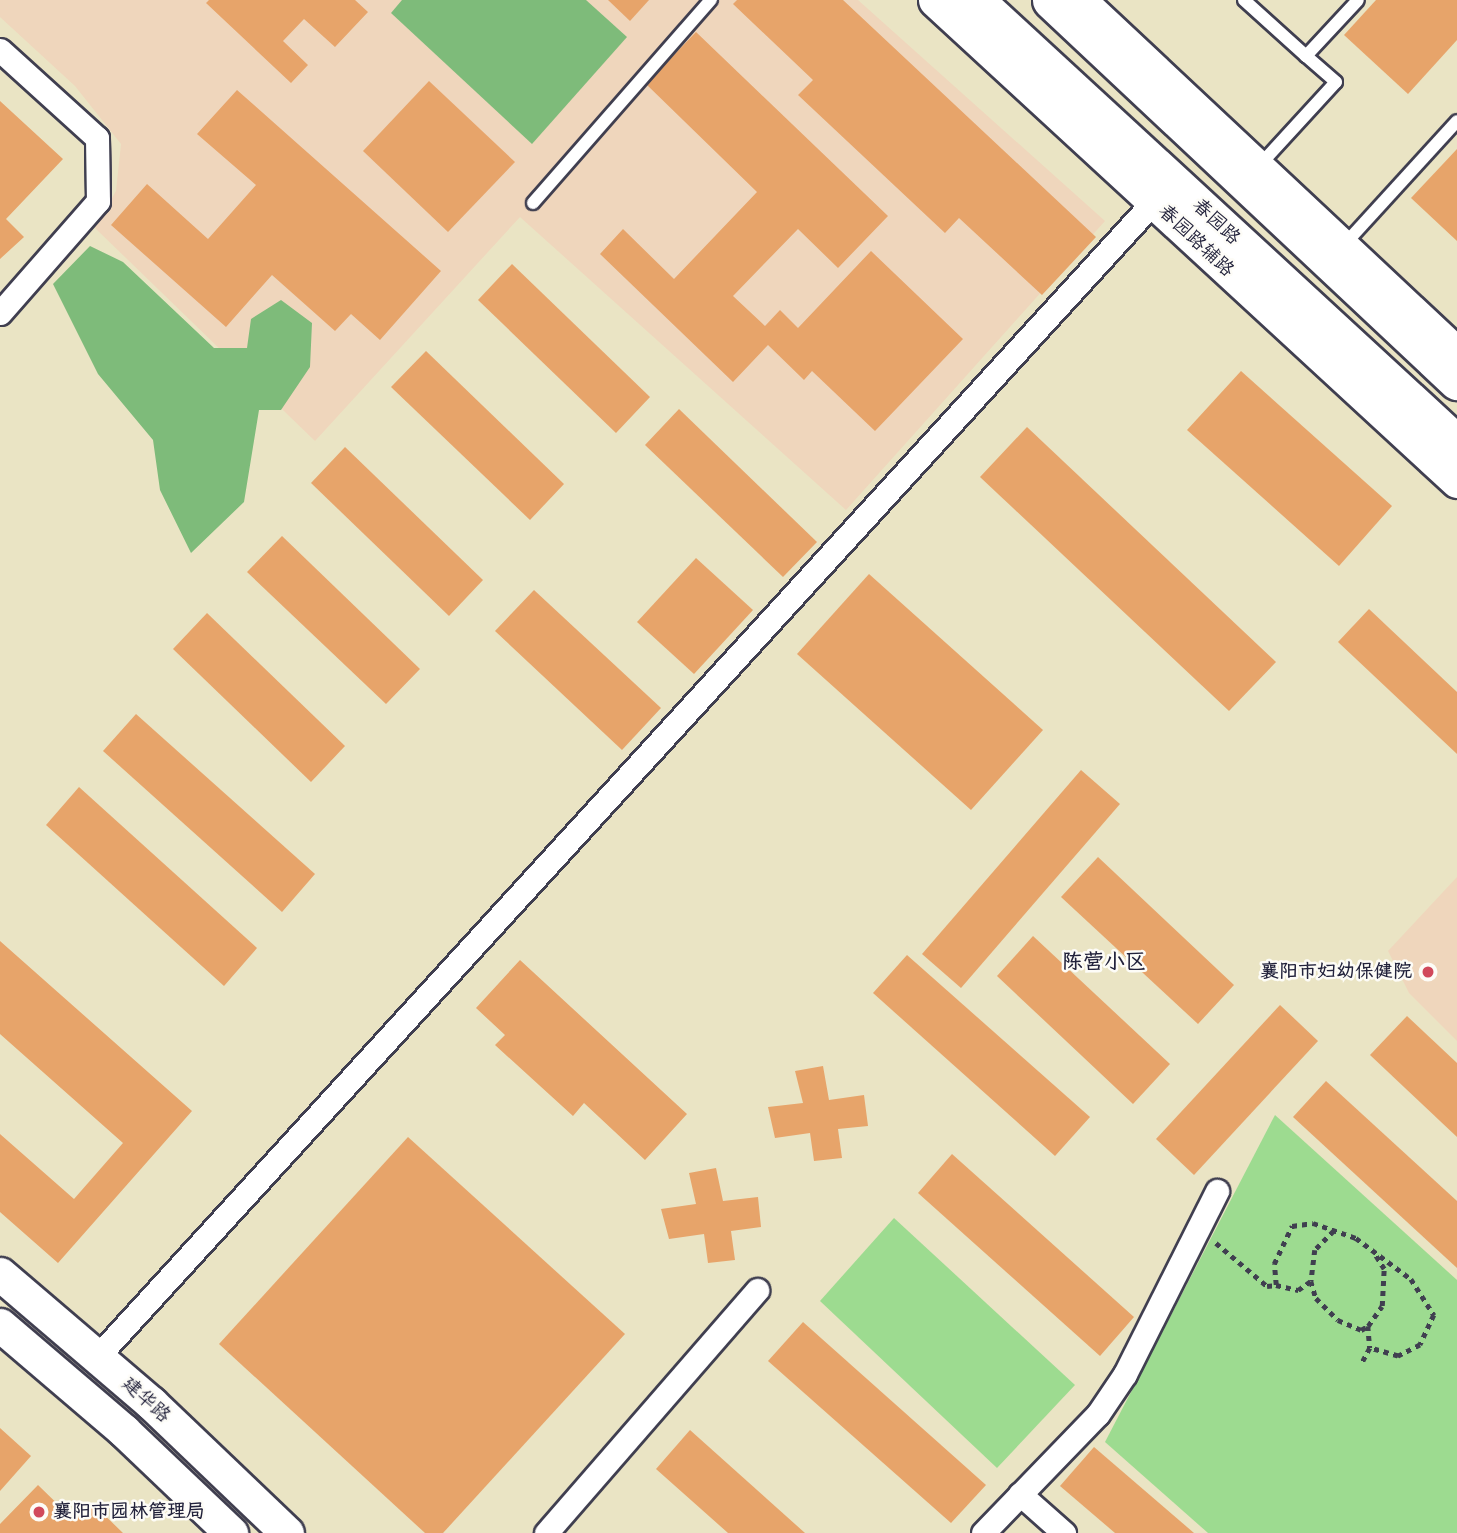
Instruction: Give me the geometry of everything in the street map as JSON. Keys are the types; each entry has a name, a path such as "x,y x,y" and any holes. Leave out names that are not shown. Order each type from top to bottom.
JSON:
{"main road":[{"name":"春园路","path":"975,0 1457,444"},
{"path":"1051,0 1457,381"}],"street":[{"name":"春园路辅路","path":"935,0 1457,481"},
{"path":"1079,0 1457,354"},
{"path":"0,50 97,138 98,201 0,313"},
{"path":"97,1357 1153,202"},
{"path":"983,1533 1098,1414 1118,1384 1217,1191"},
{"name":"建华路","path":"0,1274 97,1357 286,1533"},
{"path":"546,1533 757,1290"},
{"name":"建华路","path":"0,1325 124,1431 231,1533"},
{"path":"1020,1494 1064,1533"}],"lane":[{"path":"533,203 711,0"},
{"path":"1244,0 1336,82 1258,167"},
{"path":"1306,56 1358,0"},
{"path":"1343,247 1457,121"}],"path":[{"path":"1276,1285 1274,1264 1292,1226 1314,1223 1371,1249 1411,1279 1434,1315 1420,1345 1398,1356 1370,1348"},
{"path":"1199,1227 1268,1286 1298,1290 1311,1281"},
{"path":"1335,1231 1315,1250 1311,1281 1316,1298 1338,1320 1361,1330 1368,1326 1382,1306 1384,1269 1371,1249"},
{"path":"1361,1365 1370,1348 1368,1326"}],"shaded area":[{"path":"0,0 858,0 1105,221 846,510 520,217 315,441 95,228 116,191 121,144 75,86 0,17"},
{"name":"襄阳市妇幼保健院","path":"1457,877 1457,1041 1409,993 1388,951"}],"green space":[{"path":"402,0 586,0 627,37 532,144 391,13"},
{"path":"90,246 123,262 214,348 247,348 251,319 281,300 312,323 310,367 281,410 259,410 244,502 191,553 160,490 153,440 98,374 53,284"},
{"path":"1275,1115 1457,1280 1457,1533 1208,1533 1105,1442"},
{"path":"894,1218 1075,1385 997,1468 820,1301"}],"building":[{"path":"209,0 355,0 368,12 335,47 304,19 283,41 308,65 291,83 206,3"},
{"path":"608,0 649,0 630,21"},
{"path":"737,0 843,0 1096,237 1042,295 959,218 945,233 798,95 813,80 733,4"},
{"path":"1376,0 1457,0 1457,40 1408,94 1344,35"},
{"path":"696,32 888,216 838,268 798,229 733,296 765,326 780,310 798,328 871,251 963,339 875,431 812,371 804,380 768,345 733,382 600,254 623,229 674,279 757,192 646,84"},
{"path":"429,81 515,162 448,232 363,151"},
{"path":"237,90 441,271 380,340 351,314 335,331 272,275 226,327 111,225 147,184 208,239 256,185 197,134"},
{"path":"0,101 63,159 6,219 24,237 0,259"},
{"path":"1457,149 1457,241 1411,198"},
{"path":"512,264 650,397 616,433 478,300"},
{"path":"426,351 564,484 530,520 391,387"},
{"path":"1241,371 1392,506 1339,566 1187,430"},
{"path":"679,409 817,542 783,577 645,445"},
{"path":"1027,427 1276,662 1229,711 980,477"},
{"path":"345,447 483,580 449,616 311,483"},
{"path":"282,536 420,669 386,704 247,572"},
{"path":"696,558 753,610 694,674 637,622"},
{"path":"869,574 1043,730 971,810 797,654"},
{"path":"534,590 661,708 622,750 495,631"},
{"path":"1369,609 1457,692 1457,754 1338,642"},
{"path":"207,613 345,746 311,782 173,649"},
{"path":"136,714 315,874 282,912 103,751"},
{"path":"1081,770 1120,804 961,988 922,954"},
{"path":"79,787 257,948 224,986 46,825"},
{"path":"1098,857 1234,985 1198,1024 1061,897"},
{"path":"1033,936 1170,1064 1133,1104 997,976"},
{"path":"0,941 192,1111 58,1263 0,1212 0,1134 74,1199 123,1143 0,1034"},
{"path":"907,955 1090,1117 1055,1156 873,993"},
{"path":"520,960 687,1114 645,1160 584,1103 573,1116 495,1045 505,1035 476,1008"},
{"path":"1280,1005 1318,1041 1194,1175 1156,1139"},
{"path":"1407,1016 1457,1063 1457,1137 1370,1055"},
{"path":"823,1066 829,1100 864,1095 868,1126 838,1129 842,1158 814,1161 810,1133 775,1138 768,1107 803,1103 795,1071"},
{"path":"1326,1081 1457,1201 1457,1268 1293,1117"},
{"path":"408,1137 625,1334 443,1533 425,1533 219,1344"},
{"path":"952,1154 1134,1317 1100,1356 918,1193"},
{"path":"716,1168 723,1201 758,1197 761,1227 731,1231 735,1260 708,1263 704,1234 669,1239 661,1209 696,1204 689,1173"},
{"path":"803,1322 986,1485 951,1523 768,1361"},
{"path":"0,1428 31,1456 0,1491"},
{"path":"690,1430 805,1533 728,1533 656,1469"},
{"path":"1094,1447 1194,1533 1115,1533 1060,1486"},
{"name":"襄阳市园林管理局","path":"38,1485 75,1521 92,1503 123,1533 0,1533 0,1524"}],"place":[{"name":"襄阳市妇幼保健院","path":"1428,972"},
{"name":"襄阳市园林管理局","path":"39,1512"}],"district":[{"name":"陈营小区","path":"1104,962"}]}
